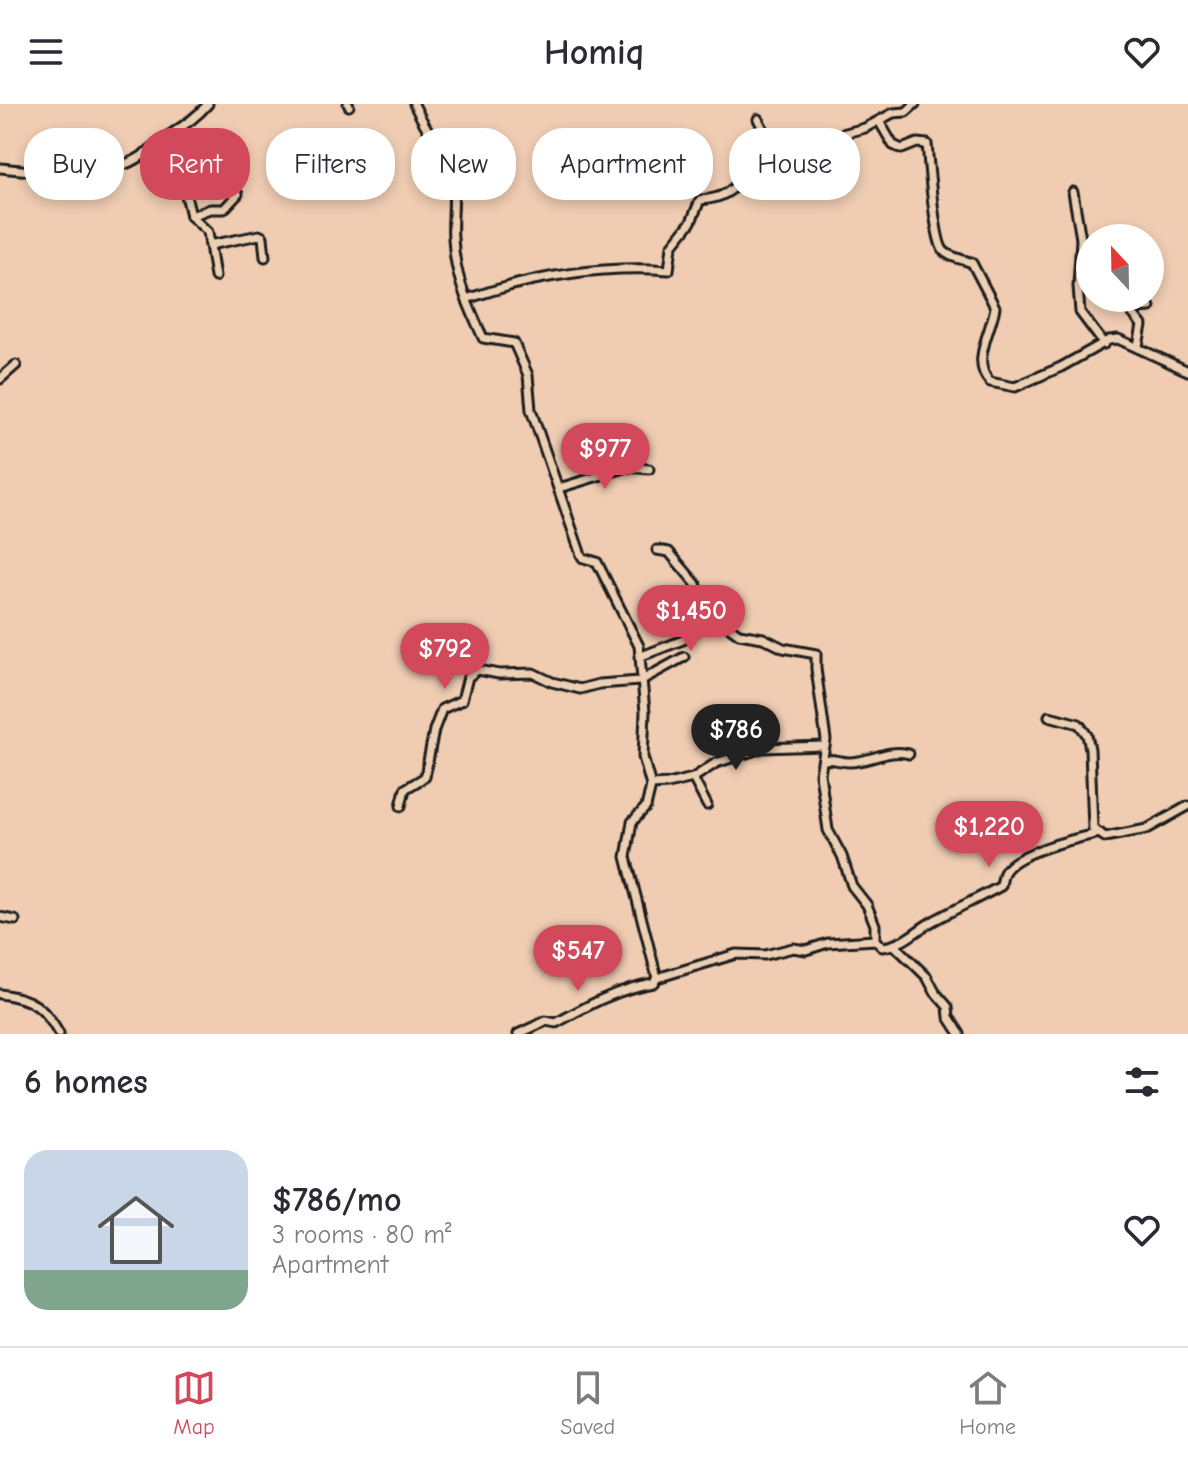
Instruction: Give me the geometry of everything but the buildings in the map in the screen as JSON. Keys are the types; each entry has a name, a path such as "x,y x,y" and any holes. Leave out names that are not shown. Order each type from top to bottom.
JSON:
{"street":[{"path":"181,128 208,104"},
{"path":"414,104 424,128 442,152 451,179 457,278 483,338 514,343 528,375 531,410 583,558 597,562 639,646 645,712 643,757 651,785 646,807 632,822 626,857 657,978"},
{"path":"860,129 893,113 906,112 915,104"},
{"path":"758,119 763,128"},
{"path":"879,121 893,145 902,149 917,143 927,144 934,216 942,249 972,263 995,307 983,352 983,368 990,382 1015,387 1118,339 1188,371"},
{"path":"0,168 39,173 83,173 133,161 140,156"},
{"path":"466,299 498,288 611,268 669,270 672,246 691,222 700,200 714,199 729,192"},
{"path":"1073,192 1081,239 1080,312 1104,344"},
{"path":"187,200 191,216 208,232 215,277"},
{"path":"191,216 210,209 224,209 232,200"},
{"path":"210,245 259,235 263,237 265,257"},
{"path":"1131,312 1142,325 1138,346"},
{"path":"0,379 16,365"},
{"path":"559,488 628,467 649,469"},
{"path":"657,550 669,552 696,584 707,611 739,634 763,638 783,648 816,654 825,746 820,774 828,830 842,856 852,886 867,905 875,925 875,940 882,947 895,946 929,923 1001,886 1005,872 1033,853 1069,839 1100,833"},
{"path":"639,657 683,640 712,615"},
{"path":"401,806 405,789 425,777 434,730 442,709 462,700 468,677 478,670 499,674 533,673 580,689 599,684 640,681 684,657"},
{"path":"1049,716 1079,724 1087,735 1093,829 1105,837 1147,829 1188,806"},
{"path":"651,785 693,778 716,763 762,748 825,746"},
{"path":"823,760 835,758 848,762 900,751 909,754"},
{"path":"693,778 707,805"},
{"path":"0,917 15,920"},
{"path":"518,1034 546,1021 556,1023 629,987 653,983 657,978 736,954 765,955 793,948 806,950 828,943 875,940"},
{"path":"895,946 927,977 948,1007 949,1017 960,1034"},
{"path":"0,994 41,1007 59,1034"}]}
